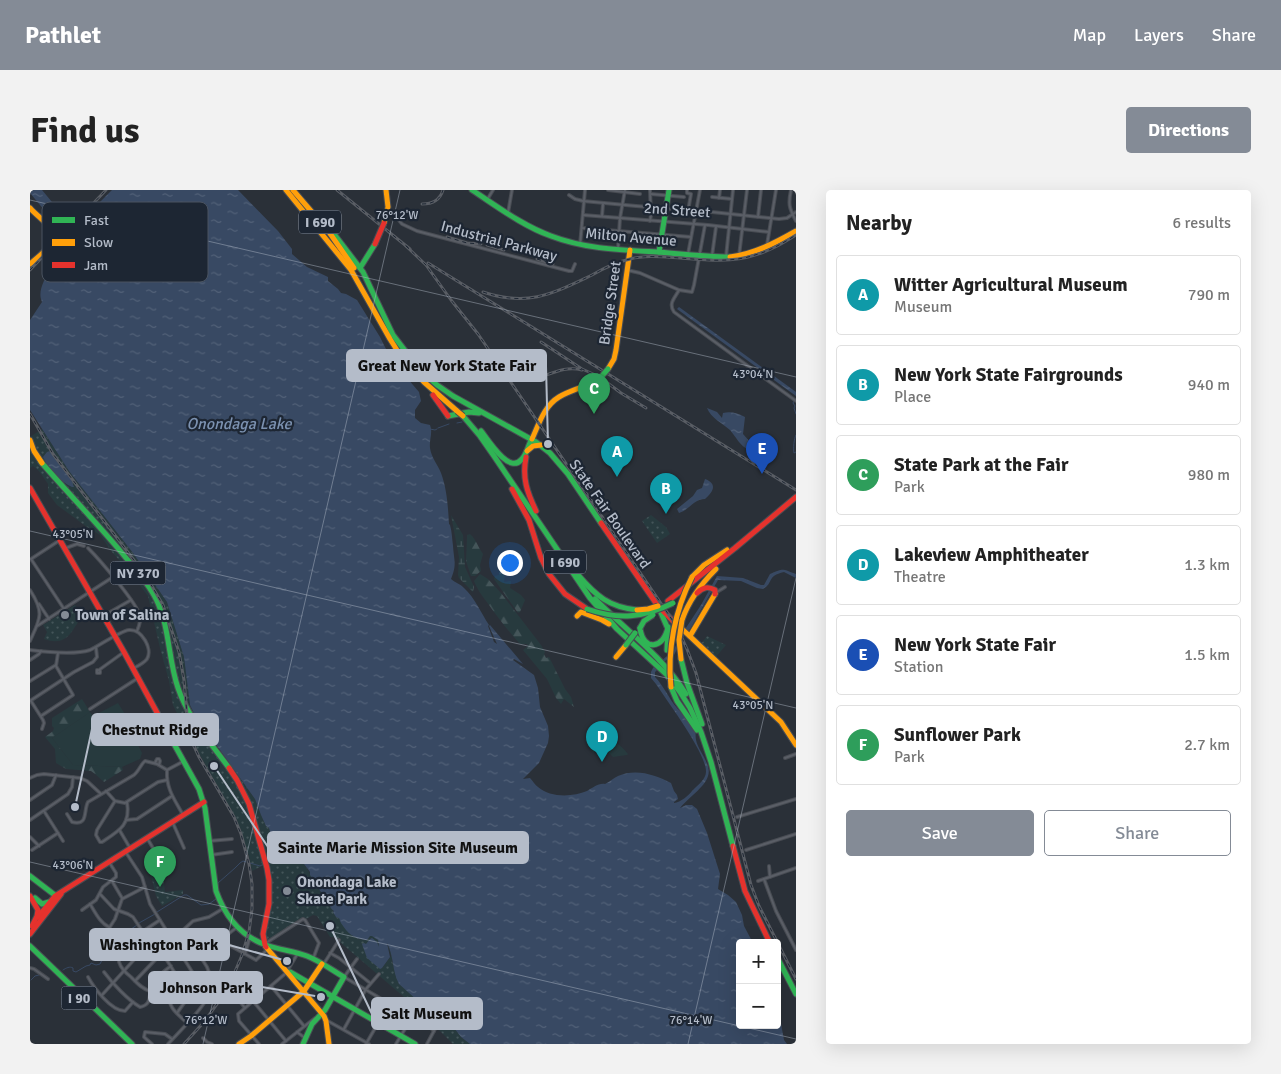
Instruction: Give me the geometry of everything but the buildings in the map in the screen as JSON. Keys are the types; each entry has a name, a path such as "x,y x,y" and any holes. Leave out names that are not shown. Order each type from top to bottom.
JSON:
{"main road":[{"name":"I 690","path":"286,190 345,262 364,291 397,351 420,378 463,413 590,598 611,623 659,664 680,692 694,714 704,740 745,891 752,909 769,939"},
{"name":"I 690","path":"294,190 329,232 355,269 394,340 410,363 481,431 594,597 681,686 700,720 709,743 747,886 769,939"},
{"name":"State Fair Boulevard","path":"294,190 337,237 360,268 393,334 413,363 441,388 473,408 532,439 555,458 568,474 663,613 668,627"},
{"path":"360,268 375,244 388,214 389,200 386,190"},
{"name":"Milton Avenue","path":"472,190 531,228 580,245 726,257 739,256 767,248 796,231"},
{"path":"658,252 669,193"},
{"path":"30,208 42,221"},
{"name":"Bridge Street","path":"532,439 545,412 554,401 564,394 602,377 614,359 630,250"},
{"path":"30,264 42,251"},
{"path":"420,378 448,416 476,412 486,414"},
{"path":"463,413 473,408"},
{"path":"481,431 503,459 510,464 521,461 532,439"},
{"path":"523,435 528,441 528,445"},
{"path":"532,439 524,465 528,496 536,511"},
{"path":"30,440 42,463"},
{"path":"527,452 533,446 541,445"},
{"name":"NY 370","path":"30,448 108,536 154,596 162,615 180,694 188,713 237,780 249,804 269,880 270,895 263,938 270,948"},
{"path":"489,449 525,512 549,575 568,597 587,609 613,617 634,617 656,612 722,563"},
{"path":"30,488 124,652 199,789 204,802 215,889 218,898 236,928 270,948 298,953 314,959 344,977 325,1010 307,1025 306,1038 303,1044"},
{"path":"700,720 686,684 681,659 679,640 686,608 693,594 702,583 796,497"},
{"path":"671,687 669,666 675,629 684,594 692,578 704,565 734,546 796,501"},
{"path":"648,643 642,638 640,633 643,622 765,523"},
{"path":"578,574 593,592 605,601 630,611 635,615 638,623 635,633 616,657"},
{"path":"686,608 700,589 713,590 689,635"},
{"path":"615,606 636,610 652,608 670,602"},
{"path":"577,616 581,612 602,620 625,636"},
{"path":"663,613 682,628 781,722 791,734 796,744"},
{"path":"620,625 639,639 656,644 667,635 668,627"},
{"path":"668,627 667,668 671,687 677,701 700,736 712,768"},
{"path":"30,895 44,904 204,802"},
{"path":"30,876 53,898"},
{"path":"30,895 44,912"},
{"path":"30,895 39,911 31,927"},
{"path":"30,933 53,898"},
{"path":"31,927 53,898"},
{"path":"252,938 261,936 264,927"},
{"name":"I 90","path":"30,946 132,1044"},
{"path":"270,948 322,1013 326,1020 329,1044"},
{"name":"I 90","path":"30,951 127,1044"},
{"path":"781,959 796,987"},
{"path":"238,1044 252,1036 304,991 322,964"},
{"path":"781,965 796,994"},
{"path":"288,971 415,1044"}],"street":[{"path":"487,200 493,190"},
{"path":"508,213 512,190"},
{"path":"580,245 585,190"},
{"path":"608,190 640,194"},
{"path":"650,190 650,221"},
{"path":"687,190 687,193 691,194 688,211"},
{"path":"688,254 700,190"},
{"path":"719,198 720,190"},
{"path":"726,257 734,190"},
{"path":"739,256 747,190"},
{"path":"758,217 761,190"},
{"path":"767,248 776,190"},
{"path":"791,190 789,205 796,221"},
{"path":"618,249 620,218 625,191"},
{"path":"651,194 669,193 684,197"},
{"path":"569,195 584,201 783,219 796,212"},
{"path":"712,197 732,199"},
{"path":"602,216 603,203"},
{"name":"Industrial Parkway","path":"388,214 393,213 402,224 417,231 569,271 572,271 575,264"},
{"name":"2nd Street","path":"583,215 769,232"},
{"path":"627,270 640,273 679,290 692,292 705,225"},
{"path":"712,256 716,226"},
{"path":"582,228 691,237"},
{"path":"679,290 671,303 674,312 796,401"},
{"path":"60,540 30,560 64,609"},
{"path":"65,549 77,544 84,546"},
{"path":"88,548 138,611 140,622 137,631"},
{"path":"37,626 112,577"},
{"path":"713,590 725,587"},
{"path":"30,590 49,619"},
{"path":"103,616 131,600"},
{"path":"30,641 39,617 38,602"},
{"path":"30,650 84,652 96,648 126,631 137,631 144,639 148,656 145,661 133,669"},
{"path":"42,729 44,723 41,716 30,701 94,662 97,657 96,648"},
{"path":"30,660 41,651"},
{"path":"41,716 73,695 56,664 58,652"},
{"path":"99,670 124,652"},
{"path":"30,681 56,664"},
{"path":"90,709 138,678"},
{"path":"784,758 796,754"},
{"path":"156,763 157,759 159,759 159,765"},
{"path":"67,814 72,822 80,822 84,819 88,802 136,773 145,761 156,763 167,770"},
{"path":"167,770 184,761"},
{"path":"167,770 167,785 183,815"},
{"path":"30,778 40,774 73,777 88,781 102,794"},
{"path":"30,800 52,785 56,775"},
{"path":"30,820 68,794 72,787 73,777"},
{"path":"106,792 114,801 127,802 158,782 166,780"},
{"path":"126,820 137,819 172,796"},
{"path":"737,817 796,799"},
{"path":"114,801 96,830 97,839 100,842 120,830 128,814 127,802"},
{"path":"44,811 63,841"},
{"path":"172,821 184,848"},
{"path":"120,830 142,877 148,899 207,992 206,1000 168,1044"},
{"path":"32,850 58,834"},
{"path":"746,850 796,834"},
{"path":"30,837 39,846"},
{"path":"147,838 162,863"},
{"path":"209,841 232,839"},
{"path":"211,854 232,852"},
{"path":"82,910 96,900 104,886 116,877 116,873 109,862"},
{"path":"769,866 770,877"},
{"path":"758,881 796,868"},
{"path":"764,879 776,911 796,950"},
{"path":"112,881 123,899"},
{"path":"98,933 103,937 110,927 123,899 145,887"},
{"path":"100,894 113,908 133,917 143,932"},
{"path":"90,904 101,921 110,927"},
{"path":"181,932 193,921 209,917 224,908"},
{"path":"236,928 223,938 228,945 256,960 286,930 303,919 320,943 314,959"},
{"path":"150,991 145,990 124,971 119,962 120,955 126,946 160,920"},
{"path":"102,995 146,948 168,932"},
{"path":"245,954 252,938"},
{"path":"322,964 339,940"},
{"path":"135,981 150,964 176,945"},
{"path":"177,1013 189,996 210,976 207,967 195,948 192,948 183,955"},
{"path":"259,1044 238,1018 238,1014 288,971 298,953"},
{"path":"330,953 340,958 371,983"},
{"path":"162,954 178,978 169,1001 171,1006 187,1023"},
{"path":"357,959 344,977 434,1030 427,1044"},
{"path":"104,972 133,1002 139,1006 145,1006 154,982 171,966"},
{"path":"30,968 48,979"},
{"path":"344,1029 366,990 378,974"},
{"path":"88,977 102,995 119,1010 126,1010 133,1002"},
{"path":"271,986 287,1006 307,1025 282,1044"},
{"path":"231,990 245,1008"},
{"path":"253,1001 286,1040"},
{"path":"326,1020 367,1044 389,1004"},
{"path":"396,1044 412,1017"},
{"path":"152,1044 144,1037 146,1032 164,1034 172,1039"},
{"path":"297,1032 306,1038"},
{"path":"203,1038 206,1042 212,1044"}],"green space":[{"path":"42,429 69,471 133,553 167,602 184,657 190,705 197,719 255,799 270,832 283,844 296,846 304,864 320,891 327,898 336,917 359,939 367,940 370,936 373,936 378,940 378,947 376,942 370,939 382,968 391,956 387,943 392,956 399,984 420,1002 448,1020 461,1037 470,1044 453,1044 418,1009 334,937 330,937 317,916 313,915 302,919 267,941 266,932 271,899 268,863 252,871 237,820 194,743 189,719 185,712 178,715 173,705 148,596 100,535 57,505 48,493 48,484 39,471 33,466 30,468 30,437"},
{"path":"451,515 463,535 465,567 474,587 473,592 458,575 459,557"},
{"path":"651,515 666,527 670,534 657,543 642,521"},
{"path":"470,534 483,554 480,565 481,571 475,576 471,576 466,561 467,535"},
{"path":"500,569 505,574 504,582 511,581 510,588 525,600 518,613 494,579 495,576 499,575"},
{"path":"480,574 488,579 501,593 541,645 546,658 549,657 571,697 574,707 564,699 561,704 556,698 547,679 523,650 528,646 527,644 520,644 483,597 474,581"},
{"path":"75,605 82,616 68,637 58,641 44,639 47,632 43,625"},
{"path":"707,636 726,645 715,658 701,644"},
{"path":"82,699 90,712 52,738 73,765 122,767 123,770 104,782 91,771 66,769 56,763 55,749 45,737 53,731 52,718"},
{"path":"118,703 133,727 127,730 135,746 138,745 142,753 140,759 122,767 73,765 52,738 90,712 93,716"},
{"path":"588,737 591,739 611,740 628,754 613,757 604,751 593,753 585,740"},
{"path":"162,864 165,892 183,890 183,894 162,906 156,896 150,871"}],"water":[{"name":"Onondaga Lake","path":"30,190 42,190 52,202 42,202 42,207 30,193"},
{"name":"Onondaga Lake","path":"112,190 238,190 278,231 292,249 292,254 307,267 328,277 328,281 341,293 357,300 387,351 419,392 421,401 415,410 415,418 421,423 430,425 431,451 441,473 446,492 455,562 451,579 463,587 475,601 489,625 494,642 497,644 490,625 523,664 513,660 534,675 538,688 540,707 548,726 549,736 539,763 523,779 530,778 543,791 555,795 575,794 605,784 618,776 639,773 659,777 671,783 678,799 674,803 687,796 705,777 705,764 686,728 651,678 651,672 653,668 674,650 678,640 717,576 743,578 764,585 770,574 778,571 785,570 796,574 796,578 784,572 778,574 763,589 741,581 718,580 674,655 665,661 655,672 655,677 695,730 697,744 709,771 700,789 680,808 692,805 697,809 720,874 718,889 736,902 742,915 744,926 751,939 736,939 736,1029 781,1029 781,1024 784,1040 787,1044 470,1044 461,1037 448,1020 437,1018 399,984 387,943 390,957 382,968 380,969 367,958 362,944 366,944 372,938 379,947 378,940 372,936 367,940 358,938 346,930 340,919 336,917 331,909 328,898 320,891 310,875 296,846 283,844 275,840 266,826 255,799 195,715 190,705 184,657 167,602 133,553 69,471 30,410 30,320 42,302 40,294 44,282 208,282 208,202 100,202"},
{"path":"679,307 796,392 796,396 677,309"},
{"path":"707,408 717,412 722,418 723,413 729,412 745,417 743,434 757,450 751,451 743,446 730,430 714,418"},
{"path":"50,451 71,479 74,487 55,475 48,466 43,457"},
{"path":"705,479 712,483 713,486 710,494 705,499 701,499 679,513 677,509 693,496 697,490 702,488"}],"waterway":[{"path":"795,399 793,403 796,414"},
{"path":"457,423 462,422"},
{"path":"438,428 449,424"},
{"path":"430,429 437,429"},
{"path":"796,435 794,453 796,452"},
{"path":"268,863 290,846"},
{"path":"220,897 218,883 240,863 246,862"},
{"path":"250,863 260,866 264,864"},
{"path":"157,912 184,895 187,895 201,905 209,904 216,899"},
{"path":"139,923 155,914"},
{"path":"63,970 71,967 76,972 91,963 100,964 124,934 137,925"},
{"path":"31,980 39,975"}],"railway":[{"path":"95,202 106,190"},
{"path":"337,190 410,249"},
{"path":"422,204 436,201 443,190"},
{"path":"483,292 513,298 539,296 552,293 630,259 642,257 708,260 746,258 766,251 796,235"},
{"path":"447,237 467,243 481,244"},
{"path":"487,245 504,250"},
{"path":"406,246 426,265 478,334 677,627 696,673 751,885 759,906 796,979"},
{"path":"30,270 42,257"},
{"path":"537,259 553,264"},
{"path":"428,263 796,490"},
{"path":"541,342 582,369 600,377"},
{"path":"541,377 566,369 582,370"},
{"path":"597,375 621,393 646,408"},
{"path":"30,414 53,454 146,576 163,605 179,652 184,680 188,726 193,744 234,817 249,864 252,884 252,909 249,932 242,955 222,997 204,1022 184,1044"}],"traffic: fast":[{"path":"472,190 530,227 577,244 617,249 730,257"},
{"path":"659,252 669,190"},
{"path":"334,234 363,272 393,335 419,369 453,396 536,442 550,453 568,474 601,523"},
{"path":"360,268 375,244"},
{"path":"592,383 608,369"},
{"path":"448,416 469,412 479,413"},
{"path":"463,416 494,456 590,598 617,629 667,675 680,692 701,732 711,762 733,846"},
{"path":"481,431 499,454 511,463 516,463 523,458 532,439"},
{"path":"41,462 112,541 153,593 161,610 172,666 182,699 200,730 229,768"},
{"path":"578,575 597,595 618,606 637,610"},
{"path":"595,599 655,655 686,694"},
{"path":"587,609 610,615 631,616 651,612 673,603"},
{"path":"658,606 668,629 667,650"},
{"path":"640,628 644,621 653,615"},
{"path":"640,628 645,641 654,645 662,640 668,627"},
{"path":"626,645 635,633"},
{"path":"681,659 687,683 702,724"},
{"path":"671,687 677,701 697,730"},
{"path":"173,742 199,789 205,808 216,891 229,917 241,931 257,941 271,947 307,956 344,977 325,1010 312,1024 303,1044"},
{"path":"30,876 56,896"},
{"path":"35,898 42,904 49,902"},
{"path":"30,946 132,1044"},
{"path":"781,965 796,994"},
{"path":"290,972 415,1044"}],"traffic: slow":[{"path":"286,190 351,270 402,358 424,382 457,411"},
{"path":"293,190 329,232 354,268"},
{"path":"384,223 388,207 386,190"},
{"path":"30,208 42,219"},
{"path":"730,257 756,251 796,231"},
{"path":"608,369 614,359 616,350 630,250"},
{"path":"30,264 42,254"},
{"path":"532,439 549,405 559,397 592,383"},
{"path":"457,411 463,416"},
{"path":"30,440 34,451 42,463"},
{"path":"527,451 533,446 541,445"},
{"path":"692,577 704,565 727,550"},
{"path":"682,620 696,593 716,569"},
{"path":"671,687 671,645 681,603 692,577"},
{"path":"690,636 715,594"},
{"path":"637,610 658,606"},
{"path":"577,616 581,612 609,624"},
{"path":"681,659 679,640 682,620"},
{"path":"680,627 781,722 796,745"},
{"path":"616,657 626,645"},
{"path":"266,947 324,1016 329,1044"},
{"path":"239,1044 304,991 322,964"}],"traffic: jam":[{"path":"375,244 384,223"},
{"path":"433,395 448,416"},
{"path":"526,457 526,485 536,511"},
{"path":"30,488 173,742"},
{"path":"512,489 529,520 541,558 549,574 565,594 587,609"},
{"path":"668,601 796,497"},
{"path":"601,523 658,606 675,623"},
{"path":"697,593 703,588 710,588 715,590 715,594"},
{"path":"229,768 249,804 267,868 269,904 263,934 266,947"},
{"path":"38,917 55,896 204,802"},
{"path":"733,846 745,891 768,939"},
{"path":"30,934 61,894"},
{"path":"30,896 38,910 32,926"}],"place":[{"name":"State Park at the Fair","path":"594,414"},
{"name":"Great New York State Fair","path":"548,444"},
{"name":"New York State Fair","path":"762,474"},
{"name":"Witter Agricultural Museum","path":"617,477"},
{"name":"New York State Fairgrounds","path":"666,514"},
{"name":"Town of Salina","path":"65,615"},
{"name":"Lakeview Amphitheater","path":"602,762"},
{"name":"Sainte Marie Mission Site Museum","path":"214,766"},
{"name":"Chestnut Ridge","path":"75,807"},
{"name":"Sunflower Park","path":"160,887"},
{"name":"Onondaga Lake Skate Park","path":"287,891"},
{"name":"Salt Museum","path":"330,926"},
{"name":"Washington Park","path":"287,961"},
{"name":"Johnson Park","path":"321,997"}]}
